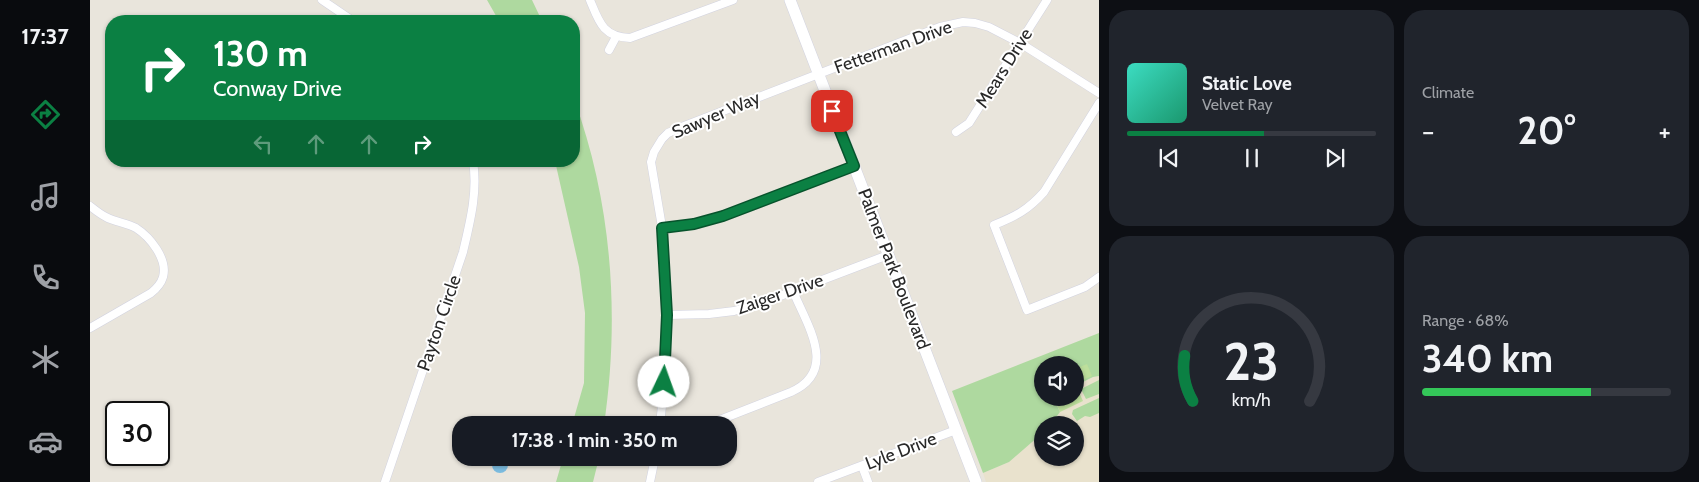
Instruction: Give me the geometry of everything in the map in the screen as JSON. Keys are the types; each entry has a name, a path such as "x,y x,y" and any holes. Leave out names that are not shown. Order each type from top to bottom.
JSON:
{"main road":[{"name":"Palmer Park Boulevard","path":"790,0 976,482"}],"street":[{"path":"322,0 344,15"},
{"path":"591,2 603,27 610,34 616,37 630,38 732,0"},
{"name":"Mears Drive","path":"956,132 970,123 1047,0"},
{"name":"Fetterman Drive","path":"818,74 950,24 963,22 976,23 1002,33 1099,93"},
{"path":"609,50 616,37"},
{"name":"Sawyer Way","path":"662,416 666,367 667,315 662,228 651,162 654,152 668,133 818,74"},
{"path":"1099,103 1036,202 1021,214 994,226 1027,310 1085,287 1099,277"},
{"path":"662,228 694,224 723,216 854,166"},
{"name":"Payton Circle","path":"385,482 463,252 472,216 473,167"},
{"path":"90,206 106,217 134,227 144,234 153,243 164,270 163,278 152,293 90,328"},
{"name":"Zaiger Drive","path":"667,315 709,314 734,311 793,291 888,254"},
{"path":"730,416 801,388 814,375 818,356 816,346 793,291"},
{"name":"Lyle Drive","path":"818,482 956,430"},
{"path":"650,482 653,466"},
{"path":"862,466 868,482"}],"shaded area":[{"path":"1099,376 1099,482 986,482 983,473 1009,462 1034,440 1034,466 1084,466 1084,416 1057,416 1060,412 1057,406 1084,406 1084,382"}],"green space":[{"path":"487,0 532,0 539,15 496,15"},
{"path":"580,117 597,178 609,260 612,301 611,343 605,416 575,416 584,383 585,313 579,267 556,167 580,167"},
{"path":"1099,333 1099,376 1084,382 1084,356 1041,356"},
{"path":"1034,359 1034,406 1057,406 1060,412 1057,416 1034,416 1034,440 1009,462 983,473 952,391"},
{"path":"1087,364 1092,376 1084,379 1084,365"},
{"path":"1099,380 1099,394 1086,399 1084,388"},
{"path":"1099,398 1099,413 1090,417 1073,416 1073,410"},
{"path":"1057,406 1073,406 1060,412"},
{"path":"561,466 597,466 593,482 556,482"}],"water":[{"path":"492,466 508,466 500,473"}],"route":[{"path":"664,382 667,315 666,270 662,228 694,224 723,216 854,166 832,111"}]}
